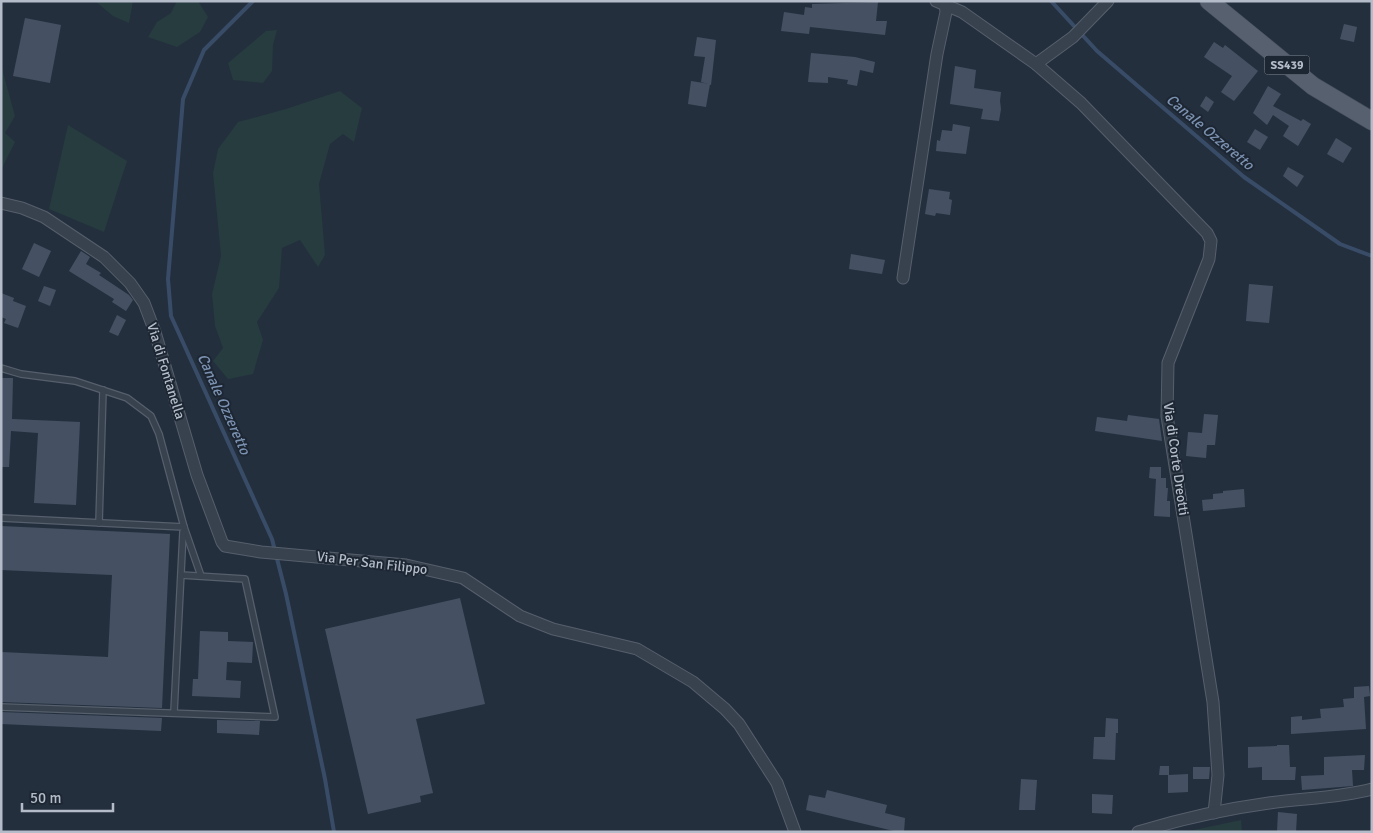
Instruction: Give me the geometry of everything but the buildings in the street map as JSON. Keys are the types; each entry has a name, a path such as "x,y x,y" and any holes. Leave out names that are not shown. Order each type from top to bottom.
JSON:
{"main road":[{"name":"SS439","path":"1209,1 1313,86 1372,121"}],"street":[{"path":"941,3 962,12 1036,64 1073,37 1108,1"},
{"path":"903,278 937,54 946,12 941,3"},
{"name":"Via di Corte Dreotti","path":"1036,64 1081,103 1207,233 1211,241 1209,258 1168,363 1167,416 1213,702 1218,775 1214,812"},
{"name":"Via di Fontanella","path":"1,203 22,208 44,217 104,258 130,283 149,314 197,475 222,542 229,548 290,553"},
{"name":"Via Per San Filippo","path":"290,553 406,565 463,578 520,616 553,629 637,649 657,660 693,682 725,709 739,724 777,783 795,832"},
{"path":"1138,832 1214,812 1270,803 1347,795 1372,789"}],"lane":[{"path":"1,368 21,374 75,381 103,390 127,398 150,416 160,434 184,527 202,576"},
{"path":"99,523 103,390"},
{"path":"1,518 184,527"},
{"path":"174,712 184,527"},
{"path":"1,707 275,717 245,579 181,575"}],"green space":[{"path":"95,1 133,1 129,23 113,16"},
{"path":"177,1 198,1 208,17 200,32 177,47 148,37 157,22 171,13"},
{"path":"277,30 273,45 272,71 263,83 233,80 228,63 266,31"},
{"path":"1,65 15,116 5,133 15,142 1,170"},
{"path":"340,91 362,108 354,142 343,134 330,144 319,184 325,255 318,267 300,240 282,248 279,288 257,322 263,340 253,374 228,379 213,361 223,348 215,326 212,294 221,256 213,173 218,149 238,122 286,109"},
{"path":"68,125 127,161 104,232 49,209"},
{"path":"1241,820 1242,832 1184,832"}],"waterway":[{"name":"Canale Ozzeretto","path":"253,1 204,50 183,99 168,279 171,316 272,539 286,594 325,779 334,832"},
{"name":"Canale Ozzeretto","path":"1051,1 1097,51 1244,177 1340,244 1372,256"}]}
